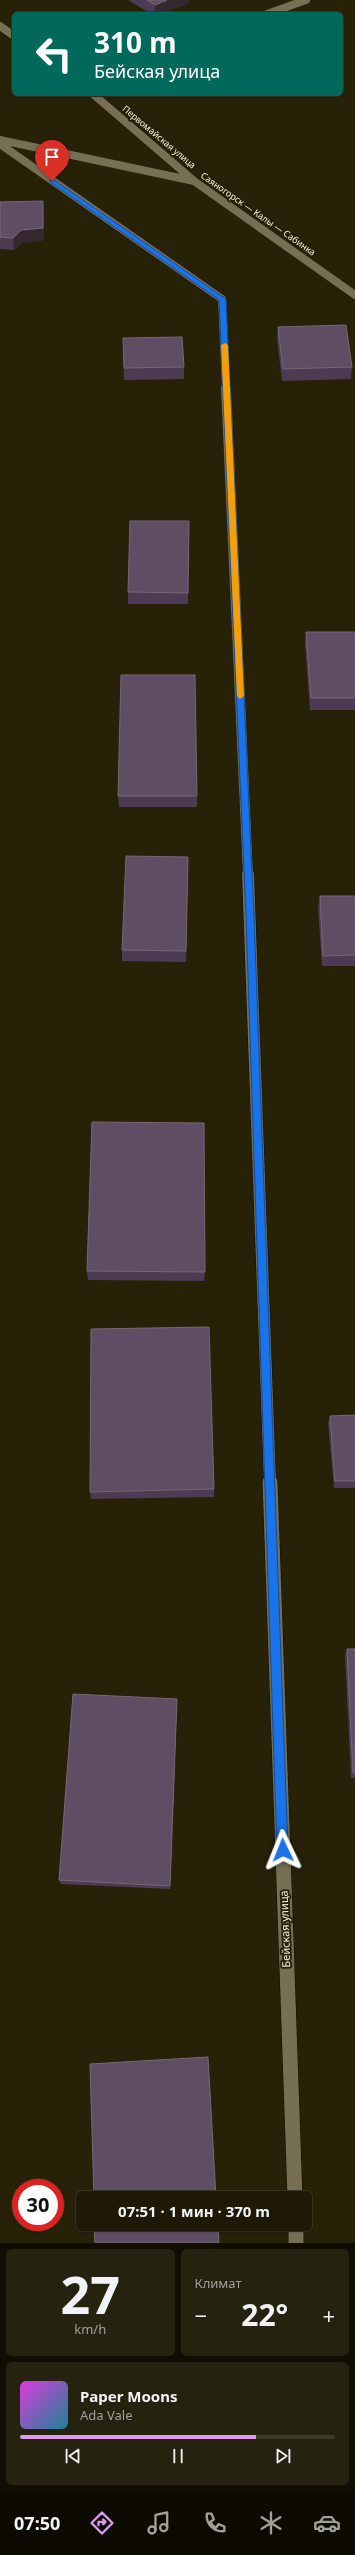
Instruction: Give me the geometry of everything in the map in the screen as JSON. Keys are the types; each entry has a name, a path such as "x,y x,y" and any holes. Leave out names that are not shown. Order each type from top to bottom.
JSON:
{"street":[{"path":"273,12 306,0"},
{"path":"0,26 12,35"},
{"name":"Первомайская улица","path":"95,96 194,181"},
{"name":"Саяногорск — Калы — Сабинка","path":"0,140 194,181 355,295"},
{"name":"Бейская улица","path":"0,144 222,299 250,916 295,2191"},
{"path":"296,2231 296,2243"}],"building":[{"path":"147,0 167,0 155,5"},
{"path":"43,201 43,228 21,230 13,238 0,237 0,202"},
{"path":"346,325 352,367 283,369 278,327"},
{"path":"182,337 184,367 124,368 123,338"},
{"path":"130,521 189,521 188,593 128,592"},
{"path":"306,632 355,632 355,698 311,698"},
{"path":"121,675 195,675 197,796 118,796"},
{"path":"126,856 188,857 186,951 122,950"},
{"path":"320,896 355,896 355,955 323,956"},
{"path":"92,1122 204,1123 205,1272 87,1271"},
{"path":"209,1327 214,1489 90,1492 91,1329"},
{"path":"355,1415 355,1481 335,1481 330,1416"},
{"path":"347,1649 355,1649 355,1773 353,1773"},
{"path":"73,1694 177,1699 170,1886 59,1880"},
{"path":"208,2057 216,2191 94,2191 90,2064"},
{"path":"94,2231 218,2231 219,2243 95,2243"}],"slow traffic":[{"path":"225,345 240,696"}],"route":[{"path":"52,181 222,299 250,916 283,1850"}]}
